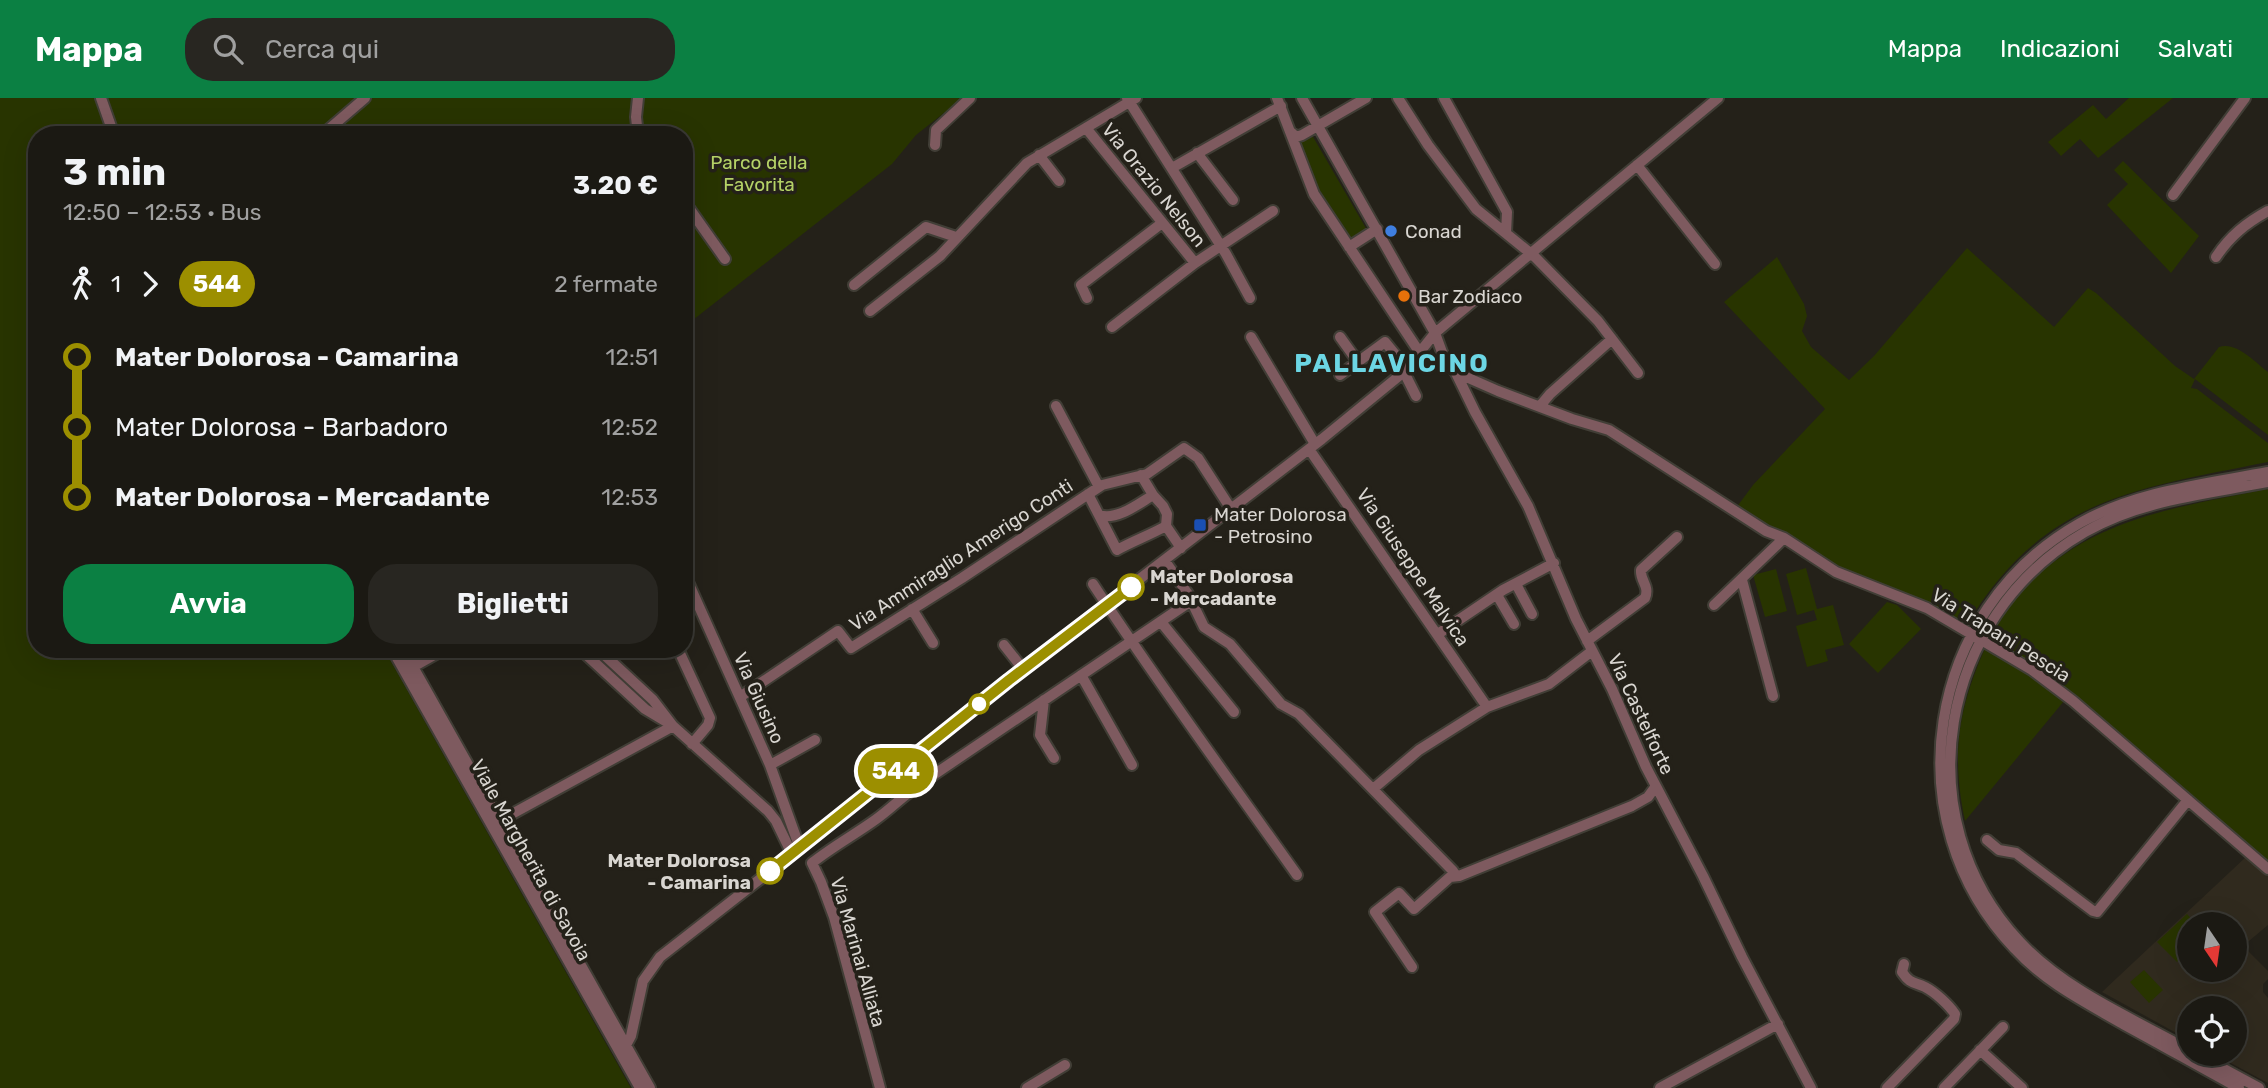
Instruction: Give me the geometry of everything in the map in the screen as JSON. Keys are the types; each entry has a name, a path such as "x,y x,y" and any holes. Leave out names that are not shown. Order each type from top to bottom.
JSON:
{"street":[{"path":"101,98 111,126"},
{"path":"332,126 365,98"},
{"path":"637,126 638,98"},
{"path":"934,145 936,130 970,98"},
{"path":"1292,133 1296,137 1299,136 1366,98"},
{"path":"1398,98 1428,145 1476,209 1530,253 1598,321 1638,373"},
{"path":"1444,98 1507,212 1506,233"},
{"path":"640,1088 623,1058 622,1047 635,1016 643,981 660,957 800,853 908,761 1312,447 1406,370 1435,332 1718,98"},
{"path":"2173,195 2245,98"},
{"path":"870,311 940,256 1027,163 1131,99 1250,298"},
{"path":"1172,168 1279,102 1314,194 1420,353"},
{"path":"1286,118 1304,102"},
{"name":"Via Castelforte","path":"1304,102 1435,332 1443,355 1456,373 1528,506 1576,619 1656,786 1811,1088"},
{"name":"Via Orazio Nelson","path":"1086,128 1195,263"},
{"path":"1197,153 1233,200"},
{"path":"1039,155 1059,181"},
{"path":"1637,165 1715,264"},
{"path":"1112,327 1195,263 1273,211"},
{"path":"2216,257 2226,242 2249,222 2268,211"},
{"path":"693,214 725,259"},
{"path":"1087,299 1081,285 1162,223"},
{"path":"854,285 926,227 956,237"},
{"path":"1349,247 1377,229"},
{"name":"Via Giuseppe Malvica","path":"1251,337 1312,447 1487,706"},
{"path":"1340,337 1358,362"},
{"path":"1539,406 1612,339"},
{"path":"1340,375 1385,342 1406,370 1416,396"},
{"path":"1420,353 1443,355"},
{"name":"Via Trapani Pescia","path":"1456,373 1479,384 1608,430 1766,531 1784,538 1836,572 1927,608 2032,670 2073,701 2268,869"},
{"path":"1056,406 1101,486"},
{"name":"Via Ammiraglio Amerigo Conti","path":"740,697 838,631 851,648 1101,486 1147,474 1184,448 1198,458 1231,509"},
{"path":"2177,1043 2082,991 2050,970 2001,920 1979,882 1957,825 1950,761 1955,711 1986,608 2014,574 2051,542 2112,508 2147,496 2268,472"},
{"path":"1142,475 1167,514 1166,526 1181,548"},
{"path":"2239,1088 2068,993 2044,976 2004,938 1964,875 1947,827 1940,778 1940,747 1947,701 1957,666 1976,636 2005,600 2027,574 2050,555 2087,530 2143,507 2268,482"},
{"path":"1088,494 1117,550 1166,526"},
{"path":"1099,515 1107,518 1119,514 1153,495"},
{"path":"1373,789 1419,750 1487,706 1549,684 1645,598 1647,589 1641,570 1676,537"},
{"path":"1714,605 1784,538"},
{"path":"1165,561 1204,627 1230,644 1281,704 1299,714 1456,876"},
{"path":"1438,634 1516,583 1554,563"},
{"path":"1742,580 1773,696"},
{"path":"1516,583 1532,614"},
{"path":"1093,584 1131,642 1297,875"},
{"name":"Via Giusino","path":"693,593 770,765 800,853"},
{"path":"1497,595 1514,624"},
{"name":"Via Marinai Alliata","path":"880,1088 834,917 821,882 800,853 838,843 859,832 923,782 1191,601"},
{"path":"912,609 933,643"},
{"path":"1161,622 1234,712"},
{"path":"1004,645 1023,670"},
{"name":"Viale Margherita di Savoia","path":"397,658 622,1047 650,1088"},
{"name":"Viale Margherita di Savoia","path":"408,658 501,820 622,1047"},
{"path":"413,667 429,658"},
{"path":"590,658 645,709 673,726"},
{"path":"608,658 653,701 673,726 768,811 800,853"},
{"path":"682,658 710,718 708,725 692,744"},
{"path":"1081,675 1132,765"},
{"path":"1044,700 1040,735 1054,758"},
{"path":"501,820 673,726"},
{"path":"770,765 815,740"},
{"path":"908,761 923,782"},
{"path":"1412,967 1375,912 1399,893 1414,909 1450,877 1632,806 1648,797 1656,786"},
{"path":"1987,840 1999,850 2016,853 2097,912 2188,800"},
{"path":"1886,1088 1955,1014 1928,989 1914,985 1906,979 1902,972 1904,964"},
{"path":"1664,1087 1778,1024"},
{"path":"1944,1088 2003,1027"},
{"path":"1980,1050 2022,1088"},
{"path":"1027,1088 1065,1065"},
{"path":"2218,1066 2259,1088"}],"shaded area":[{"path":"2247,856 2268,875 2268,925 2247,943 2247,912 2187,912"},
{"path":"2177,922 2177,982 2247,982 2247,950 2268,971 2263,992 2268,998 2268,1083 2236,1066 2247,1066 2247,996 2177,996 2177,1033 2102,992"}],"green space":[{"name":"Parco della Favorita","path":"0,98 963,98 916,135 892,164 693,320 693,126 28,126 28,658 389,658 631,1088 0,1088"},
{"path":"2129,98 2173,98 2098,158 2080,139 2061,156 2048,142 2093,105 2106,119"},
{"path":"1312,135 1367,230 1350,242 1318,193 1299,143"},
{"path":"2123,161 2199,236 2171,273 2107,205 2128,184 2114,170"},
{"path":"1967,248 2054,327 2088,288 2175,366 2194,379 2219,347 2232,347 2245,354 2268,372 2268,435 2195,379 2191,388 2197,389 2268,443 2268,462 2134,492 2096,506 2060,525 2027,550 1996,583 1966,626 1852,575 1736,508 1753,485 1825,409 1724,302 1777,257 1804,304 1807,316 1802,331 1811,347 1849,380 1874,356"},
{"path":"2268,489 2268,865 1989,639 2009,607 2035,578 2064,555 2094,537 2160,512"},
{"path":"1806,568 1817,609 1833,605 1844,645 1825,650 1828,661 1807,667 1796,626 1817,620 1814,610 1797,615 1786,574"},
{"path":"1776,569 1787,611 1765,617 1753,575"},
{"path":"1887,602 1897,605 1921,629 1878,673 1849,644"},
{"path":"1985,648 2022,669 2064,701 1965,821 1958,774 1960,733 1963,712"},
{"path":"2177,923 2177,962 2157,942"},
{"path":"2144,970 2163,990 2149,1003 2130,982"}],"bus line":[{"name":"544","path":"770,871 1009,680 1131,587"}],"place":[{"name":"Conad","path":"1391,231"},
{"name":"Bar Zodiaco","path":"1404,296"},
{"name":"Mater Dolorosa - Petrosino","path":"1200,525"},
{"name":"Mater Dolorosa - Mercadante","path":"1131,587"},
{"name":"Mater Dolorosa - Camarina","path":"770,871"}],"district":[{"name":"PALLAVICINO","path":"1392,363"}]}
